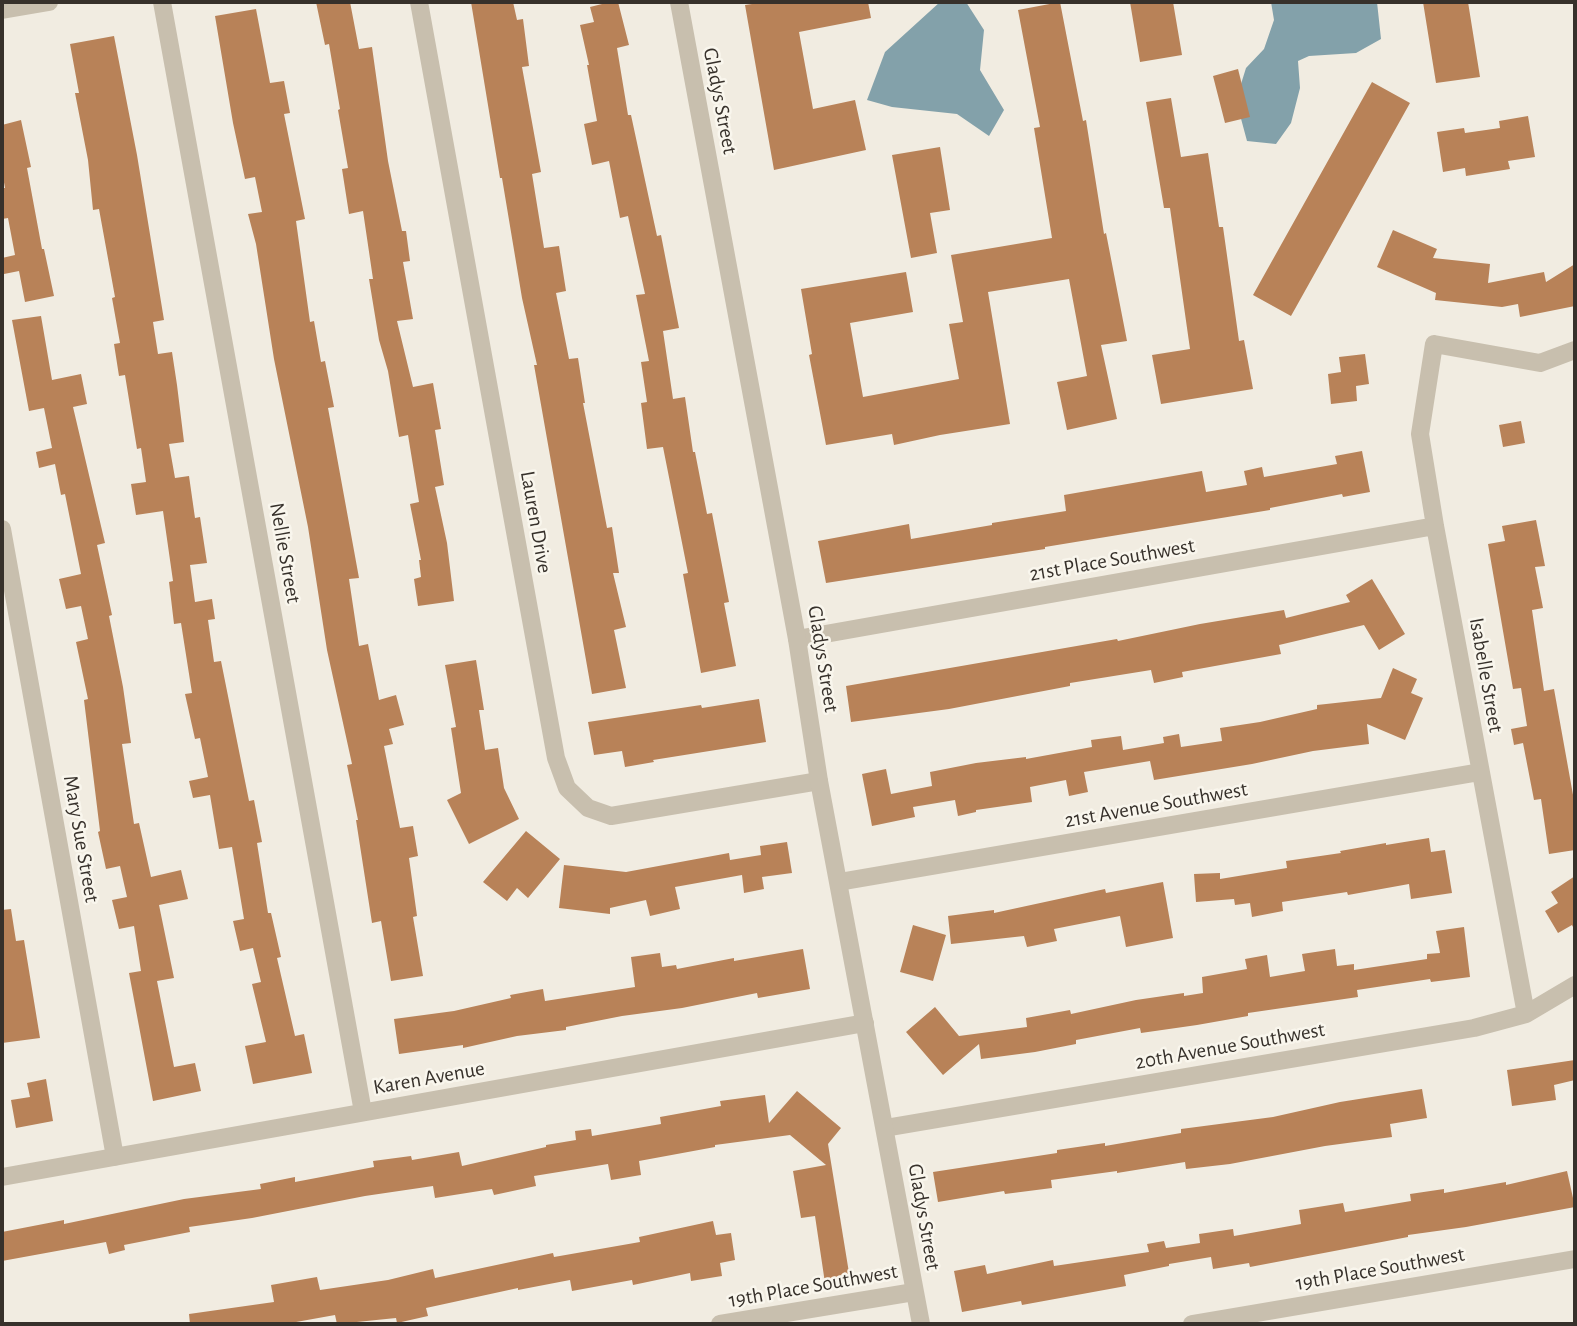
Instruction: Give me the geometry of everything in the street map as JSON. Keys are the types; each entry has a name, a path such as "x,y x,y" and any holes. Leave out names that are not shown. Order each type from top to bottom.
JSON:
{"street":[{"path":"2,10 49,2"},
{"name":"Nellie Street","path":"162,2 363,1112"},
{"name":"Lauren Drive","path":"419,2 554,745 567,788 588,808 611,816 819,781"},
{"name":"Gladys Street","path":"679,2 797,639 819,781 921,1324"},
{"name":"Isabelle Street","path":"1526,1014 1420,434 1434,344 1540,363 1575,350"},
{"name":"21st Place Southwest","path":"797,639 1435,526"},
{"name":"Mary Sue Street","path":"2,529 115,1157"},
{"name":"21st Avenue Southwest","path":"839,882 1480,772"},
{"name":"20th Avenue Southwest","path":"885,1128 1474,1028 1526,1014 1575,985"},
{"name":"Karen Avenue","path":"2,1177 865,1023"},
{"name":"19th Place Southwest","path":"1192,1324 1575,1259"},
{"name":"19th Place Southwest","path":"720,1324 915,1292"}],"water":[{"path":"940,2 966,2 984,30 980,70 1004,110 989,136 957,114 892,107 867,100 885,52"},
{"path":"1271,2 1377,2 1381,39 1356,53 1309,56 1298,61 1300,88 1291,123 1276,144 1247,141 1236,100 1246,68 1264,49 1274,20"}],"building":[{"path":"316,2 350,2 359,49 372,47 388,161 402,231 406,231 410,261 403,262 413,319 397,321 413,387 433,383 441,429 435,430 444,485 435,487 447,543 454,601 418,606 414,579 421,577 421,560 410,504 419,502 408,435 399,437 388,371 379,340 369,279 373,279 363,211 349,214 342,169 348,168 338,110 340,109 329,44 325,45"},
{"path":"471,2 513,2 517,20 523,19 529,66 522,67 541,172 532,174 544,248 559,246 566,291 556,293 569,359 578,358 583,403 607,528 612,527 619,573 613,573 626,627 614,630 626,688 592,694 534,365 537,365 500,178"},
{"path":"618,2 629,45 617,48 628,115 631,115 657,236 661,235 679,328 663,331 673,399 685,397 693,452 707,514 712,513 729,602 724,603 736,666 701,673 683,574 688,573 663,447 647,449 641,403 647,402 641,362 649,361 636,295 645,294 628,216 620,218 609,161 592,165 584,124 597,121 580,25 594,22 590,7"},
{"path":"766,2 868,2 871,18 799,32 813,109 855,100 866,150 774,170 745,5"},
{"path":"1060,2 1083,121 1086,120 1104,234 1106,233 1127,341 1101,345 1117,419 1067,430 1057,382 1087,376 1069,279 988,292 1010,424 894,445 892,434 826,445 809,355 812,354 801,289 906,272 913,312 850,323 863,397 959,379 949,324 963,322 951,255 1052,238 1034,128 1040,127 1018,10"},
{"path":"1130,2 1173,2 1182,55 1140,62"},
{"path":"1423,2 1468,2 1480,77 1436,83"},
{"path":"256,9 270,83 284,81 290,113 284,114 305,219 296,221 310,322 314,321 321,362 325,361 334,407 328,408 359,578 349,579 359,646 368,644 379,700 396,695 404,725 389,729 393,744 384,746 400,828 413,826 418,856 409,858 417,916 413,917 423,976 391,981 381,921 372,923 358,820 347,765 352,764 327,650 308,527 274,359 256,244 248,214 262,212 255,177 245,179 215,16"},
{"path":"114,36 164,320 153,322 158,354 172,352 177,385 184,442 169,444 175,478 189,476 195,518 200,517 207,563 190,565 195,602 212,599 215,619 208,620 214,662 221,661 249,801 254,800 262,842 257,843 268,913 271,913 281,957 277,958 295,1036 304,1034 312,1073 253,1084 245,1046 266,1042 252,984 261,982 253,948 240,951 233,921 244,919 232,847 219,849 210,795 193,798 189,781 208,777 200,738 195,739 185,694 192,693 181,623 174,624 169,582 173,581 163,511 136,515 131,484 146,482 141,448 137,449 125,375 119,376 114,344 120,343 112,298 115,297 99,209 93,210 88,160 75,93 79,93 70,44"},
{"path":"1238,69 1250,117 1225,123 1213,76"},
{"path":"1372,82 1410,103 1291,316 1253,295"},
{"path":"1171,98 1181,157 1208,153 1219,227 1223,227 1239,341 1244,340 1253,389 1161,404 1152,355 1190,349 1170,208 1164,208 1146,102"},
{"path":"1528,116 1535,157 1508,161 1510,169 1466,176 1465,168 1443,172 1437,132 1464,128 1465,133 1500,128 1499,121"},
{"path":"21,120 31,167 27,168 42,249 54,296 25,302 19,271 4,274 2,263 2,258 15,255 8,218 2,219 2,188 5,188 2,171 2,125"},
{"path":"940,147 950,210 930,213 937,253 911,258 892,155"},
{"path":"1393,230 1437,249 1433,258 1490,264 1488,283 1544,272 1546,282 1575,264 1575,306 1520,317 1518,304 1502,307 1435,300 1436,293 1377,267"},
{"path":"41,316 52,380 81,374 87,404 73,407 105,543 97,545 112,615 109,616 131,743 122,744 134,824 139,823 151,877 181,870 188,899 159,905 174,978 157,981 174,1067 195,1063 201,1091 153,1101 129,973 141,971 134,926 119,929 112,900 127,897 120,866 106,869 98,832 84,700 88,699 76,642 88,639 81,606 66,609 59,579 81,574 65,494 61,495 55,464 39,468 36,452 52,448 44,408 29,411 12,320"},
{"path":"1365,354 1369,384 1356,386 1357,401 1331,404 1328,374 1341,372 1339,357"},
{"path":"1521,421 1525,443 1503,447 1499,425"},
{"path":"1362,451 1370,492 1343,497 1342,494 1270,510 1045,549 826,583 818,541 909,524 911,539 992,525 1066,511 1064,495 1202,471 1206,492 1247,485 1244,471 1262,467 1264,477 1337,464 1335,456"},
{"path":"1536,520 1545,566 1535,567 1543,608 1532,610 1544,691 1554,689 1575,806 1575,850 1549,854 1541,799 1534,800 1523,743 1514,745 1511,729 1527,726 1521,688 1513,689 1488,544 1505,541 1502,526"},
{"path":"1372,579 1405,634 1379,650 1364,625 1279,645 1281,654 1182,672 1183,677 1154,683 1151,670 1070,683 1070,686 949,709 851,722 846,686 1117,639 1118,641 1284,610 1286,618 1350,602 1346,595"},
{"path":"476,660 484,710 479,710 485,750 498,748 504,788 519,819 469,844 447,800 461,793 451,728 456,727 445,665"},
{"path":"1393,668 1417,679 1411,693 1423,698 1405,740 1367,724 1369,744 1313,751 1154,780 1150,761 1084,772 1088,792 1069,796 1066,780 1030,787 1032,802 976,810 958,816 955,800 913,807 915,817 872,826 862,774 886,769 891,794 932,786 930,772 1092,747 1091,740 1121,736 1123,750 1164,743 1163,737 1179,734 1181,747 1222,741 1220,728 1317,709 1317,705 1381,698"},
{"path":"759,699 766,742 625,767 622,751 594,755 588,722"},
{"path":"526,831 560,859 528,898 517,888 507,901 483,882"},
{"path":"1429,838 1431,852 1445,850 1452,893 1411,899 1409,884 1348,895 1347,892 1282,902 1283,911 1252,917 1250,903 1235,905 1234,899 1196,902 1194,874 1220,873 1220,879 1287,868 1286,861"},
{"path":"787,842 792,873 762,877 764,889 744,893 742,875 675,887 680,909 650,916 646,900 610,908 610,914 559,908 564,865 626,872 729,853 730,860 761,855 760,846"},
{"path":"1575,876 1575,931 1572,925 1558,933 1545,911 1558,903 1551,892"},
{"path":"1163,882 1173,938 1126,947 1120,916 1054,929 1057,941 1027,947 1024,936 951,944 948,916 994,910 994,913 1105,889 1106,893"},
{"path":"11,909 16,941 24,940 40,1038 2,1043 2,910"},
{"path":"913,925 946,935 933,981 900,972"},
{"path":"1464,927 1470,977 1431,982 1430,979 1357,990 1358,997 1248,1013 1248,1016 1141,1033 1140,1028 1076,1040 1076,1044 1035,1052 981,1059 979,1044 943,1075 906,1032 935,1007 959,1036 1027,1027 1026,1018 1070,1010 1071,1014 1136,1000 1203,993 1202,977 1247,969 1245,959 1267,955 1270,977 1305,971 1302,954 1335,949 1337,966 1354,964 1354,970 1427,959 1427,954 1440,953 1436,931"},
{"path":"803,949 810,989 758,998 757,993 682,1008 622,1016 566,1027 566,1030 517,1036 463,1048 463,1045 399,1054 394,1019 454,1011 543,989 545,1001 635,987 631,957 660,953 662,967 676,965 677,969"},
{"path":"1575,1060 1575,1080 1554,1085 1556,1100 1512,1106 1507,1070"},
{"path":"46,1079 53,1121 16,1128 11,1100 30,1097 27,1083"},
{"path":"1422,1089 1427,1118 1390,1124 1392,1137 1325,1146 1230,1164 1186,1169 1185,1162 1051,1180 1052,1188 1005,1194 1004,1191 938,1202 933,1172 1057,1153 1057,1150 1105,1143 1105,1146 1181,1133 1181,1129 1273,1117 1340,1102"},
{"path":"797,1091 841,1128 828,1144 850,1279 825,1283 815,1216 801,1218 793,1171 826,1165 790,1135 715,1145 639,1161 641,1175 611,1180 608,1164 534,1176 536,1186 494,1195 492,1189 435,1198 433,1186 189,1227 190,1232 124,1245 125,1250 109,1254 106,1242 2,1261 2,1232 64,1220 64,1224 184,1199 261,1189 260,1184 295,1177 295,1182 374,1167 373,1161 411,1156 412,1160 459,1152 462,1166 576,1140 575,1131 591,1129 592,1136 661,1124 660,1117 721,1106 720,1101 765,1095 769,1123"},
{"path":"1567,1171 1575,1207 1408,1235 1250,1267 1249,1263 1213,1269 1211,1257 1169,1264 1124,1275 1126,1286 1022,1305 1021,1301 962,1312 954,1271 985,1265 987,1274 1053,1260 1054,1266 1149,1252 1147,1244 1164,1241 1166,1248 1200,1243 1199,1234 1233,1229 1234,1236 1301,1224 1299,1210 1343,1203 1345,1212 1411,1201 1410,1194 1444,1189 1444,1193 1506,1182 1506,1185"},
{"path":"713,1221 716,1235 731,1233 735,1260 720,1263 722,1276 691,1281 690,1273 633,1285 632,1280 572,1291 570,1280 426,1308 428,1316 397,1323 396,1318 337,1324 335,1315 285,1324 190,1324 189,1314 274,1302 271,1285 317,1277 320,1290 388,1280 433,1269 435,1278 553,1253 554,1257 640,1242 639,1237"}]}
